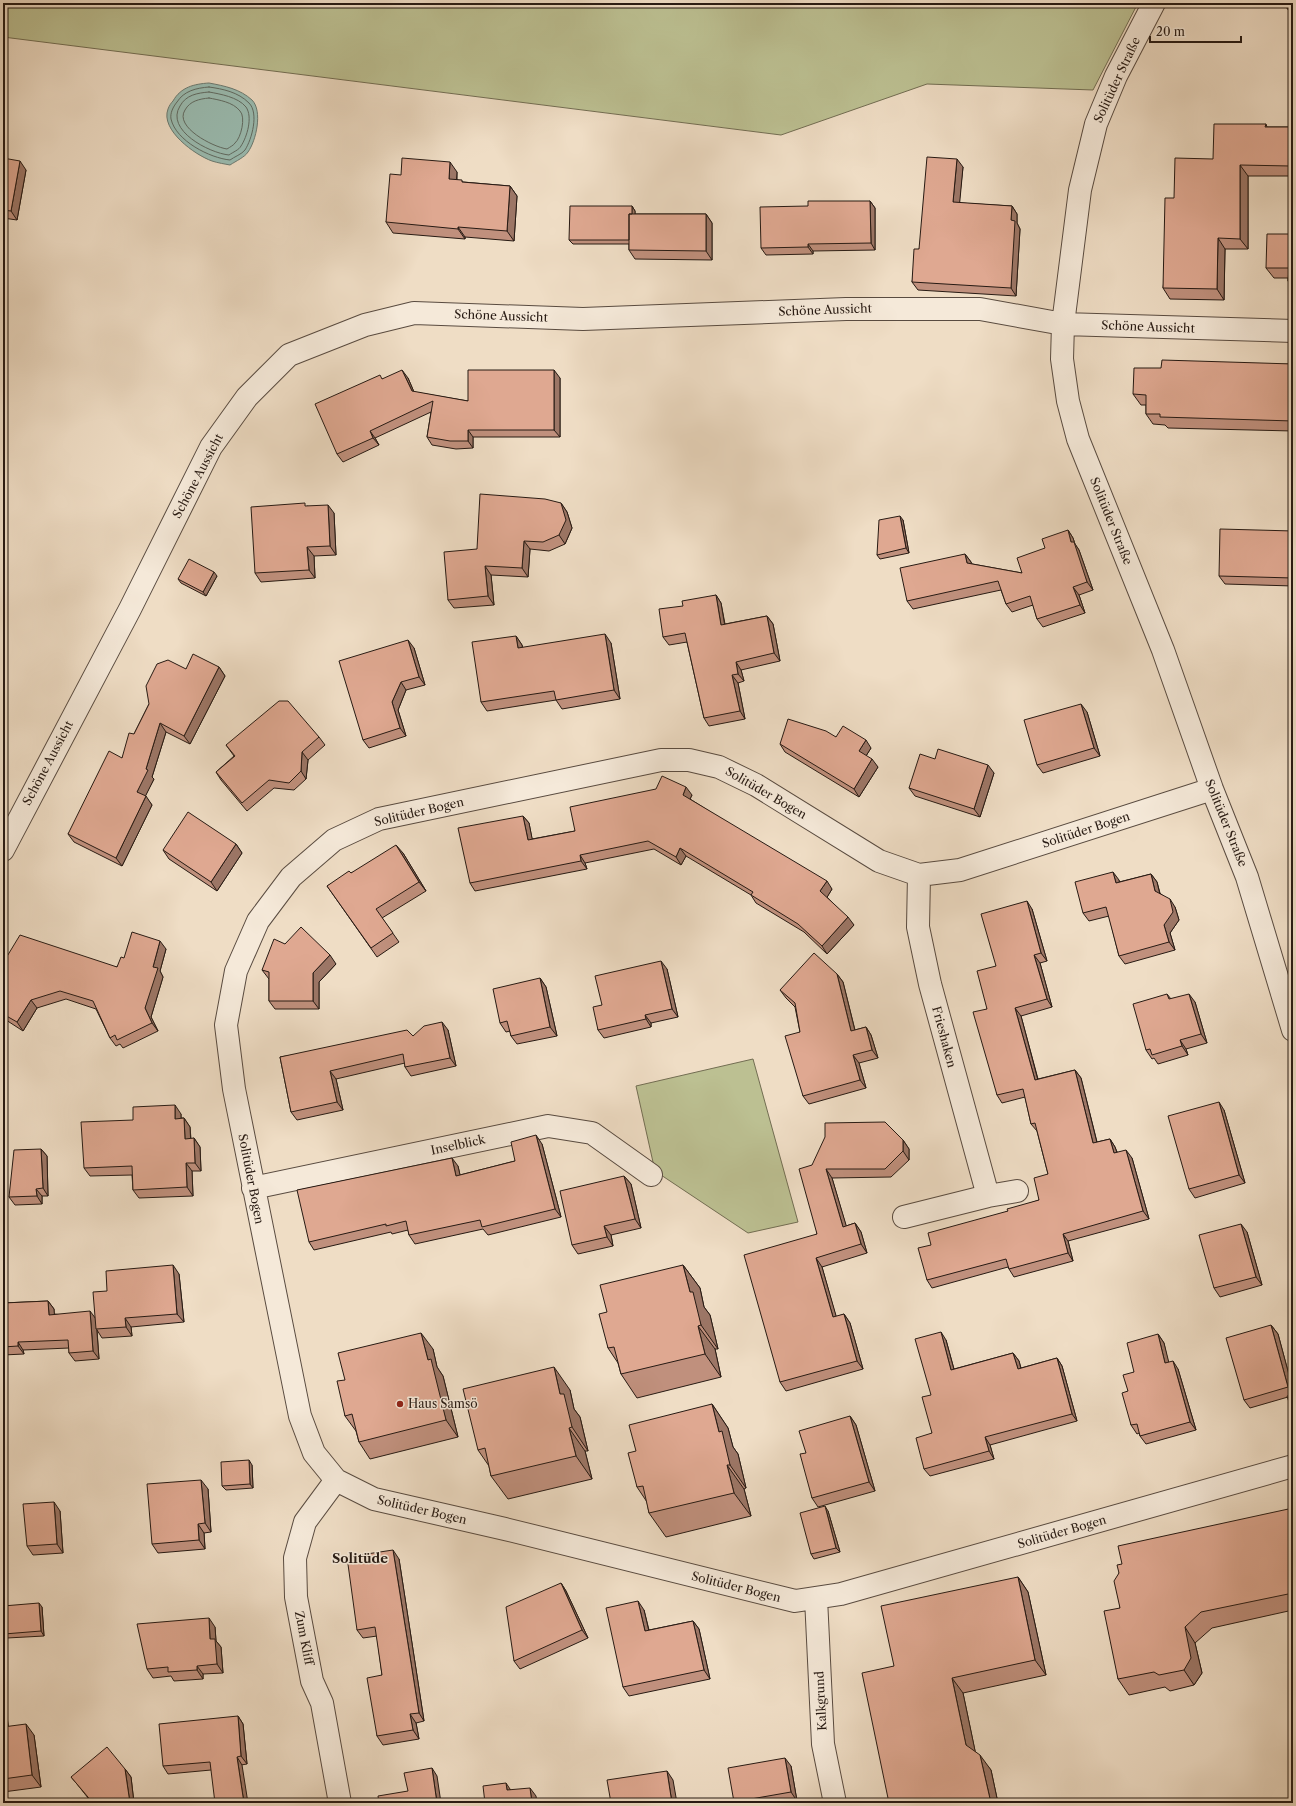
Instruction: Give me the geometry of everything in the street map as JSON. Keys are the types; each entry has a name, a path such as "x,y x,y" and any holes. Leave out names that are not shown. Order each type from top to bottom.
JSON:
{"street":[{"name":"Solitüder Straße","path":"1154,3 1116,76 1096,124 1080,190 1063,324 1062,359 1068,401 1078,439 1163,650 1212,789 1247,876 1293,1030"},
{"name":"Schöne Aussicht","path":"3,850 130,609 211,447 247,397 289,355 365,325 414,313 583,319 846,309 980,309 1063,324 1293,331"},
{"name":"Solitüder Bogen","path":"1212,789 960,870 919,875 879,861 756,784 719,767 689,760 661,760 379,819 334,840 290,877 258,921 236,971 226,1025 234,1089 300,1416 314,1453 336,1480 374,1499 795,1601 848,1592 1293,1466"},
{"name":"Frieshaken","path":"919,875 918,927 930,984 988,1196"},
{"name":"Inselblick","path":"253,1188 548,1126 592,1133 652,1175"},
{"path":"904,1217 988,1196 1017,1192"},
{"name":"Zum Kliff","path":"336,1480 305,1522 295,1558 296,1597 312,1681 322,1703 340,1803"},
{"name":"Kalkgrund","path":"816,1598 823,1744 835,1803"}],"green space":[{"path":"3,3 1138,3 1093,90 927,84 781,135 3,37"},
{"path":"753,1059 798,1222 748,1233 655,1171 636,1086"}],"water":[{"path":"209,83 242,93 252,100 257,111 258,118 256,134 251,147 245,156 230,165 212,161 197,153 181,141 169,125 167,117 168,109 176,96 184,89 193,85"}],"building":[{"path":"1287,3 1293,3 1293,9 1286,7"},
{"path":"1214,124 1266,124 1265,127 1293,127 1293,152 1290,166 1240,165 1240,239 1218,238 1217,289 1163,288 1165,198 1174,198 1175,158 1213,159"},
{"path":"927,157 957,159 953,202 1012,206 1011,220 1015,221 1011,288 912,282 914,249 919,249"},
{"path":"3,158 20,161 11,211 3,210"},
{"path":"402,158 450,162 449,179 462,180 462,182 510,186 507,231 458,227 458,229 386,222 390,174 401,175"},
{"path":"808,201 870,201 871,243 808,244 808,247 761,248 760,207 808,206"},
{"path":"570,206 632,206 632,214 629,214 629,240 569,240"},
{"path":"1290,208 1293,208 1293,281 1288,281 1289,268 1266,268 1267,234 1290,234"},
{"path":"629,214 706,214 706,251 629,250"},
{"path":"1162,360 1293,364 1293,421 1160,417 1160,414 1146,414 1146,395 1133,394 1134,368 1161,368"},
{"path":"402,370 412,391 468,401 468,370 554,370 554,430 468,430 468,441 450,441 427,437 433,401 370,431 373,438 337,454 315,404 380,375 382,379"},
{"path":"480,494 545,499 561,503 566,520 559,535 543,542 524,541 522,568 485,566 488,596 448,600 444,552 477,549"},
{"path":"305,503 305,506 328,505 330,546 307,547 309,570 255,573 251,507"},
{"path":"900,516 906,548 877,555 879,520"},
{"path":"1220,529 1293,531 1293,578 1219,576"},
{"path":"1068,530 1071,542 1074,542 1087,582 1073,587 1080,605 1037,619 1030,596 1006,604 998,581 907,601 900,568 965,554 967,563 1022,573 1017,558 1045,548 1042,539"},
{"path":"189,559 214,572 203,592 178,579"},
{"path":"716,595 721,625 767,616 774,653 736,662 738,674 732,675 740,711 704,718 685,633 663,637 659,609 683,606 682,601"},
{"path":"605,634 614,690 556,700 554,691 481,702 472,642 516,636 518,648"},
{"path":"408,640 419,677 401,682 392,702 400,728 363,740 339,661"},
{"path":"193,654 219,667 184,736 160,723 146,769 148,770 137,792 146,796 116,858 68,834 109,751 122,758 129,733 134,734 149,704 146,686 157,664 168,660 186,669"},
{"path":"279,701 288,701 319,737 302,752 301,771 289,783 269,780 242,803 216,772 235,756 226,745"},
{"path":"1081,704 1094,748 1037,765 1024,720"},
{"path":"788,719 826,731 836,737 843,726 866,740 859,751 872,759 854,789 780,744"},
{"path":"938,749 988,765 974,809 909,788 920,754 935,759"},
{"path":"662,776 686,787 683,795 827,881 820,891 848,917 822,946 798,924 751,895 753,892 680,848 676,857 648,841 580,855 581,861 470,883 458,828 523,816 528,840 575,831 570,807 656,789"},
{"path":"188,812 236,844 211,882 163,850"},
{"path":"396,845 419,882 376,909 393,933 371,948 327,886 349,871 351,873"},
{"path":"1113,872 1116,883 1151,874 1155,891 1170,899 1173,912 1164,925 1169,942 1119,956 1106,907 1083,913 1075,882"},
{"path":"1027,901 1041,953 1034,955 1047,999 1015,1008 1035,1080 1075,1070 1093,1143 1110,1139 1114,1153 1126,1150 1143,1211 1063,1234 1068,1253 1009,1269 1006,1259 927,1280 918,1248 931,1245 928,1233 1008,1211 1007,1209 1039,1200 1034,1178 1048,1174 1035,1123 1031,1124 1023,1089 997,1095 973,1012 987,1009 977,971 996,966 981,914"},
{"path":"301,927 330,955 313,973 313,1001 269,1001 269,972 262,970 274,939 285,944"},
{"path":"132,932 160,941 153,967 158,968 145,1008 152,1023 117,1040 115,1035 110,1038 93,1001 60,991 31,1000 17,1022 3,1014 3,963 20,935 117,967 121,957 124,958"},
{"path":"814,953 837,974 851,1031 866,1027 872,1050 853,1055 860,1080 803,1096 785,1036 800,1032 795,1003 780,990"},
{"path":"661,961 672,1009 645,1015 646,1019 598,1030 593,1007 602,1005 595,976"},
{"path":"540,978 550,1027 511,1036 507,1021 500,1023 493,989"},
{"path":"1167,994 1169,999 1189,994 1201,1034 1180,1040 1182,1046 1152,1055 1150,1049 1146,1050 1133,1004"},
{"path":"442,1022 450,1058 405,1067 403,1054 330,1071 337,1102 291,1112 280,1057 407,1030 413,1036 424,1026"},
{"path":"1219,1102 1239,1175 1189,1189 1168,1116"},
{"path":"175,1105 175,1119 184,1118 185,1139 194,1138 195,1163 186,1163 187,1187 133,1190 132,1166 84,1168 81,1122 133,1120 133,1107"},
{"path":"885,1122 903,1140 903,1151 885,1169 826,1169 843,1227 855,1223 861,1244 816,1258 833,1317 844,1314 857,1361 780,1382 744,1255 817,1234 799,1169 812,1165 825,1137 825,1123"},
{"path":"536,1135 555,1209 482,1227 480,1220 409,1235 406,1221 386,1226 386,1224 309,1242 297,1190 452,1158 456,1176 515,1161 511,1142"},
{"path":"41,1149 43,1188 36,1189 37,1196 9,1197 14,1150"},
{"path":"624,1176 635,1219 604,1226 607,1237 572,1245 560,1191"},
{"path":"1241,1224 1256,1277 1214,1288 1199,1235"},
{"path":"173,1265 177,1314 125,1318 126,1327 96,1329 93,1292 107,1291 106,1271"},
{"path":"683,1265 690,1292 693,1292 701,1325 698,1326 705,1354 621,1374 614,1347 608,1348 599,1314 607,1312 600,1285"},
{"path":"48,1301 49,1315 90,1311 93,1351 69,1353 68,1340 18,1342 18,1346 3,1347 3,1303"},
{"path":"1271,1325 1288,1387 1244,1400 1226,1338"},
{"path":"941,1332 951,1370 1013,1353 1018,1369 1057,1358 1072,1414 985,1437 989,1451 924,1469 916,1438 932,1433 922,1397 931,1395 915,1339"},
{"name":"Haus Samsö","path":"421,1333 428,1360 431,1359 446,1420 359,1442 352,1414 345,1416 337,1381 345,1380 338,1353"},
{"path":"1158,1334 1165,1363 1173,1361 1190,1422 1140,1436 1137,1424 1131,1425 1122,1393 1128,1391 1123,1375 1134,1372 1127,1343"},
{"path":"554,1367 560,1394 564,1394 572,1427 569,1428 576,1456 491,1476 485,1448 478,1450 463,1389"},
{"path":"1293,1395 1293,1415 1287,1396"},
{"path":"712,1404 719,1432 722,1431 730,1465 727,1465 734,1493 649,1513 643,1486 637,1487 628,1453 636,1451 629,1425"},
{"path":"850,1416 869,1482 812,1498 800,1454 806,1453 799,1431"},
{"path":"249,1460 250,1484 222,1486 221,1462"},
{"path":"201,1480 205,1523 198,1524 199,1540 152,1544 147,1484"},
{"path":"54,1502 57,1544 27,1546 23,1504"},
{"path":"825,1506 836,1548 811,1554 800,1513"},
{"path":"1293,1508 1293,1593 1201,1612 1185,1627 1191,1658 1184,1670 1159,1675 1154,1672 1118,1679 1104,1611 1120,1608 1114,1581 1119,1573 1117,1565 1122,1564 1118,1546"},
{"path":"393,1550 419,1713 410,1714 413,1730 377,1736 367,1678 382,1675 375,1627 357,1630 347,1557"},
{"path":"1018,1577 1035,1660 952,1678 966,1745 980,1755 991,1803 889,1803 862,1673 894,1666 881,1606"},
{"path":"561,1583 582,1630 514,1661 506,1607"},
{"path":"638,1601 645,1631 693,1621 704,1670 623,1687 606,1608"},
{"path":"39,1603 41,1631 4,1634 3,1606"},
{"path":"209,1618 210,1639 215,1639 217,1664 197,1666 197,1670 168,1672 168,1667 147,1669 137,1624"},
{"path":"238,1716 241,1756 237,1757 244,1803 215,1803 210,1762 163,1766 159,1724"},
{"path":"26,1724 32,1775 3,1779 3,1727"},
{"path":"107,1747 125,1769 130,1803 93,1803 71,1777"},
{"path":"785,1758 791,1792 734,1802 728,1768"},
{"path":"432,1768 437,1803 379,1803 378,1796 408,1791 404,1773"},
{"path":"667,1771 672,1803 611,1803 607,1780"},
{"path":"506,1783 507,1790 530,1788 532,1803 485,1803 483,1786"},
{"path":"296,1799 296,1803 270,1803"}],"place":[{"name":"Haus Samsö","path":"400,1404"}],"district":[{"name":"Solitüde","path":"360,1558"}]}
